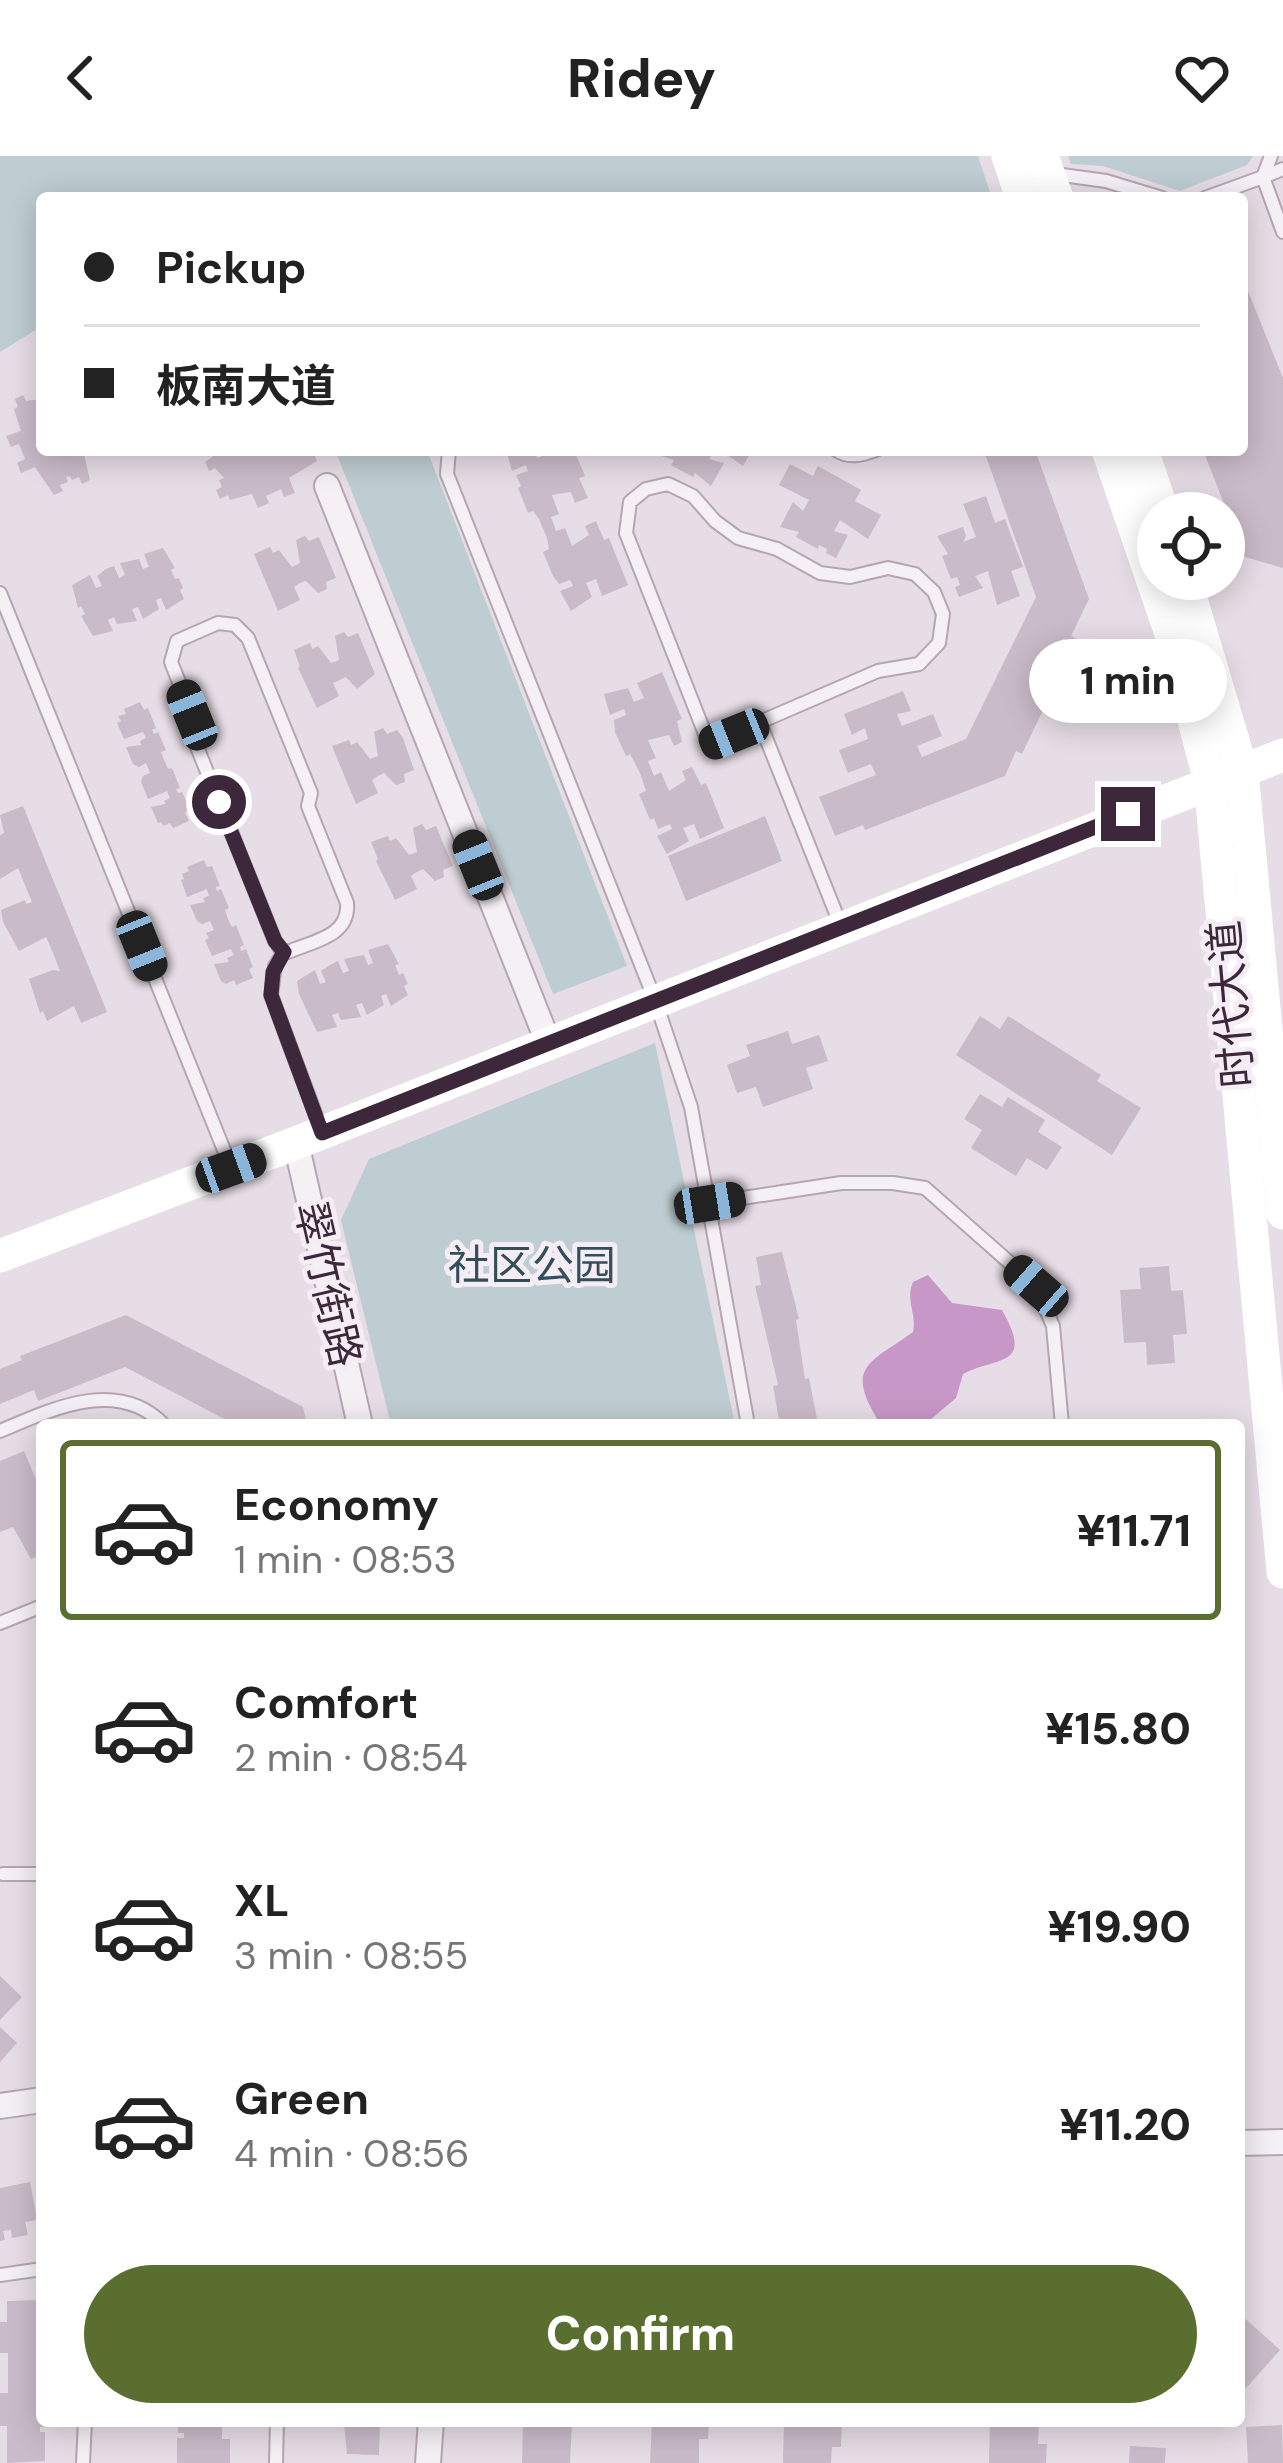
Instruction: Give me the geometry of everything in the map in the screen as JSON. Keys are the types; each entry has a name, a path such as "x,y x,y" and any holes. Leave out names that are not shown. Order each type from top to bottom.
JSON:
{"main road":[{"path":"1008,156 1020,192"},
{"name":"时代大道","path":"1110,456 1226,776 1283,1572"},
{"path":"1144,456 1156,492"},
{"name":"时代大道","path":"1189,600 1226,776 1283,1213"},
{"path":"0,1256 1283,755"}],"street":[{"path":"327,486 548,1042"},
{"name":"翠竹街路","path":"309,1138 359,1419"},
{"path":"0,2106 36,2101"},
{"path":"1245,2143 1283,2142"},
{"path":"428,2463 431,2427"}],"lane":[{"path":"1271,156 1263,177 1283,232"},
{"path":"1222,192 1283,169"},
{"path":"1049,176 1106,181 1142,192"},
{"path":"448,456 447,474 655,1000 691,1107 747,1419"},
{"path":"668,484 681,488 738,538 777,549 820,573 850,577 904,569 926,582 940,602 944,629 939,644 919,664 878,671 760,723 709,744 626,533 625,513 646,489 668,484"},
{"path":"0,593 231,1168"},
{"path":"284,952 275,941 195,742 199,732 171,662 177,641 218,623 235,625 248,638 311,793 308,806 347,902 348,916 338,930 284,952 273,972 271,995 309,1138"},
{"path":"760,723 841,926"},
{"path":"710,1203 841,1184 925,1188 1036,1286 1053,1326 1061,1419"},
{"path":"0,1431 85,1400 134,1404 155,1419"},
{"path":"0,1623 36,1608"},
{"path":"3,1874 36,1874"},
{"path":"0,2275 36,2270"},
{"path":"83,2463 85,2427"},
{"path":"276,2463 277,2427"}],"green space":[{"path":"0,156 978,156 990,192 36,192 36,330 0,352"},
{"path":"1068,156 1253,156 1247,165 1180,191 1103,166 1071,164"},
{"path":"337,456 429,456 627,966 553,994"},
{"name":"社区公园","path":"655,1043 734,1419 390,1419 341,1220 369,1159"}],"shaded area":[{"path":"928,1275 952,1303 1002,1310 1015,1342 1013,1351 963,1374 956,1398 931,1419 878,1419 863,1378 874,1360 913,1332 913,1282"}],"building":[{"path":"1248,291 1283,378 1283,568 1245,557 1245,492 1219,492 1205,456 1248,456"},
{"path":"23,395 26,401 36,400 36,456 84,456 90,480 82,484 79,477 66,477 68,482 60,485 63,491 54,495 35,467 21,473 17,463 25,459 19,444 11,447 6,436 21,431 15,399"},
{"path":"214,456 315,456 317,461 289,478 295,493 284,497 281,489 266,496 269,503 258,508 252,494 220,499 216,490 224,478 215,468 209,471 205,462"},
{"path":"508,456 577,456 588,498 575,503 571,492 552,495 559,514 551,517 556,531 565,528 572,546 589,535 585,526 596,521 604,540 609,538 628,585 602,596 596,579 586,583 592,597 571,611 560,591 573,586 570,580 559,584 553,576 543,552 549,549 547,538 533,511 528,513 518,488 516,475 528,471 526,465 512,471"},
{"path":"661,456 711,456 724,463 711,486 695,473 693,477 671,465 674,460"},
{"path":"729,456 749,456 743,466"},
{"path":"986,456 1037,456 1089,599 1071,636 1077,639 1022,754 1016,751 1005,776 865,830 863,825 835,836 819,797 876,775 871,764 848,773 839,750 868,739 865,728 852,735 844,714 903,691 911,711 897,714 902,726 933,714 942,736 917,746 922,757 966,739 1036,597"},
{"path":"790,464 813,476 818,466 861,490 855,501 881,515 868,539 840,520 834,531 848,535 836,558 827,549 796,537 799,532 780,527 793,502 803,511 809,500 779,485"},
{"path":"986,496 995,523 1005,519 1023,567 1011,571 1020,596 997,605 988,571 975,576 983,588 959,597 955,587 960,585 957,577 951,579 942,556 948,554 937,536 963,527 963,542 976,537 963,504"},
{"path":"305,536 309,541 319,537 336,578 318,593 306,581 300,583 294,587 300,600 278,611 254,554 270,547 273,553 279,550 292,567 300,563 296,540"},
{"path":"163,548 184,599 166,610 161,598 156,600 159,609 143,619 138,607 132,609 137,621 117,624 114,617 108,620 113,631 93,636 72,585 90,575 96,588 102,586 97,576 106,569 114,566 119,578 125,575 120,563 139,559 143,569 149,567 144,554"},
{"path":"344,632 348,637 358,633 375,674 357,689 346,677 333,683 339,696 317,708 294,650 310,643 331,663 339,660 335,636"},
{"path":"662,672 682,719 677,721 682,742 674,746 669,735 648,740 656,758 648,761 654,776 661,772 669,791 686,780 682,771 692,767 701,785 706,783 724,828 700,839 694,824 683,828 689,841 667,854 657,836 672,829 670,824 658,829 654,818 650,820 639,794 646,791 640,773 615,732 614,720 626,715 624,709 610,715 604,694 628,688 634,702 644,698 637,683"},
{"path":"140,702 144,710 148,708 156,728 152,730 158,732 166,750 161,752 180,788 176,789 190,810 185,812 189,821 173,828 170,823 158,823 151,807 166,804 167,791 148,799 141,782 150,773 146,763 133,764 126,747 141,745 146,738 143,732 124,739 117,723 121,721 118,716 126,714 124,709"},
{"path":"383,728 387,734 397,730 403,738 414,770 396,785 384,773 378,776 372,780 378,793 356,804 332,746 357,742 370,759 378,756 374,732"},
{"path":"23,806 107,1012 81,1023 74,1006 47,1021 40,1013 29,979 60,971 53,953 46,937 19,951 3,922 1,910 25,900 32,902 18,868 0,879 0,835 4,833 0,815"},
{"path":"765,816 782,861 686,901 668,856"},
{"path":"422,824 426,830 436,826 453,866 435,881 423,869 417,872 411,876 417,889 395,900 371,842 396,838 409,855 417,852 413,828"},
{"path":"204,860 207,867 212,866 220,886 217,891 221,889 229,908 225,910 228,919 232,927 236,925 244,945 241,951 246,949 253,967 249,969 253,978 236,985 234,980 221,981 214,964 229,962 227,958 234,955 231,949 212,956 205,940 209,938 206,933 214,930 210,921 197,921 190,905 205,902 207,889 187,897 181,880 187,867"},
{"path":"388,944 399,964 395,965 399,975 403,973 408,984 404,986 408,995 391,1006 386,994 381,996 384,1005 367,1015 362,1003 356,1005 361,1017 341,1020 338,1013 332,1015 337,1027 317,1032 297,981 315,970 320,984 326,982 321,971 338,961 343,973 349,971 344,959 364,955 368,965 373,963 368,950"},
{"path":"980,1016 1000,1029 1008,1016 1101,1075 1097,1081 1141,1108 1112,1155 956,1055"},
{"path":"788,1031 792,1044 819,1035 828,1061 806,1068 813,1089 763,1107 756,1087 737,1093 727,1065 750,1056 746,1045"},
{"path":"980,1094 1002,1107 1008,1097 1045,1120 1038,1132 1062,1147 1047,1170 1027,1158 1016,1176 971,1148 982,1130 964,1119"},
{"path":"782,1252 817,1419 779,1419 773,1386 778,1385 755,1286 761,1285 756,1257"},
{"path":"1169,1266 1171,1291 1183,1290 1187,1334 1173,1335 1175,1363 1147,1365 1146,1342 1124,1343 1120,1290 1141,1289 1139,1268"},
{"path":"126,1315 303,1407 306,1419 225,1419 125,1367 38,1401 34,1390 0,1404 0,1369 22,1360 20,1356"},
{"path":"24,1451 36,1480 36,1557 31,1559 13,1527 0,1532 0,1461"},
{"path":"0,1976 22,1997 0,2020"},
{"path":"0,2027 17,2043 0,2062"},
{"path":"30,2182 36,2220 25,2222 28,2235 12,2238 11,2230 3,2231 5,2240 0,2241 0,2188"},
{"path":"36,2300 36,2427 45,2432 45,2461 7,2463 7,2426 0,2426 0,2393 8,2393 8,2353 0,2353 0,2322 7,2322 7,2301"},
{"path":"1245,2318 1280,2350 1245,2389"},
{"path":"1282,2425 1283,2463 1248,2463 1246,2427"},
{"path":"178,2427 222,2427 222,2439 230,2439 230,2463 177,2463 177,2438 184,2438 184,2433 178,2433"},
{"path":"344,2427 380,2427 379,2455 347,2454"},
{"path":"523,2427 572,2427 570,2463 522,2463"},
{"path":"652,2427 709,2427 708,2439 699,2439 699,2463 650,2463"},
{"path":"784,2427 842,2427 841,2447 832,2447 831,2463 783,2463"},
{"path":"990,2427 1039,2427 1038,2444 1047,2444 1046,2463 989,2463"},
{"path":"1130,2446 1166,2448 1165,2463 1129,2463"}],"route":[{"path":"219,802 275,941 284,952 273,972 271,995 322,1133 1128,814"}]}
